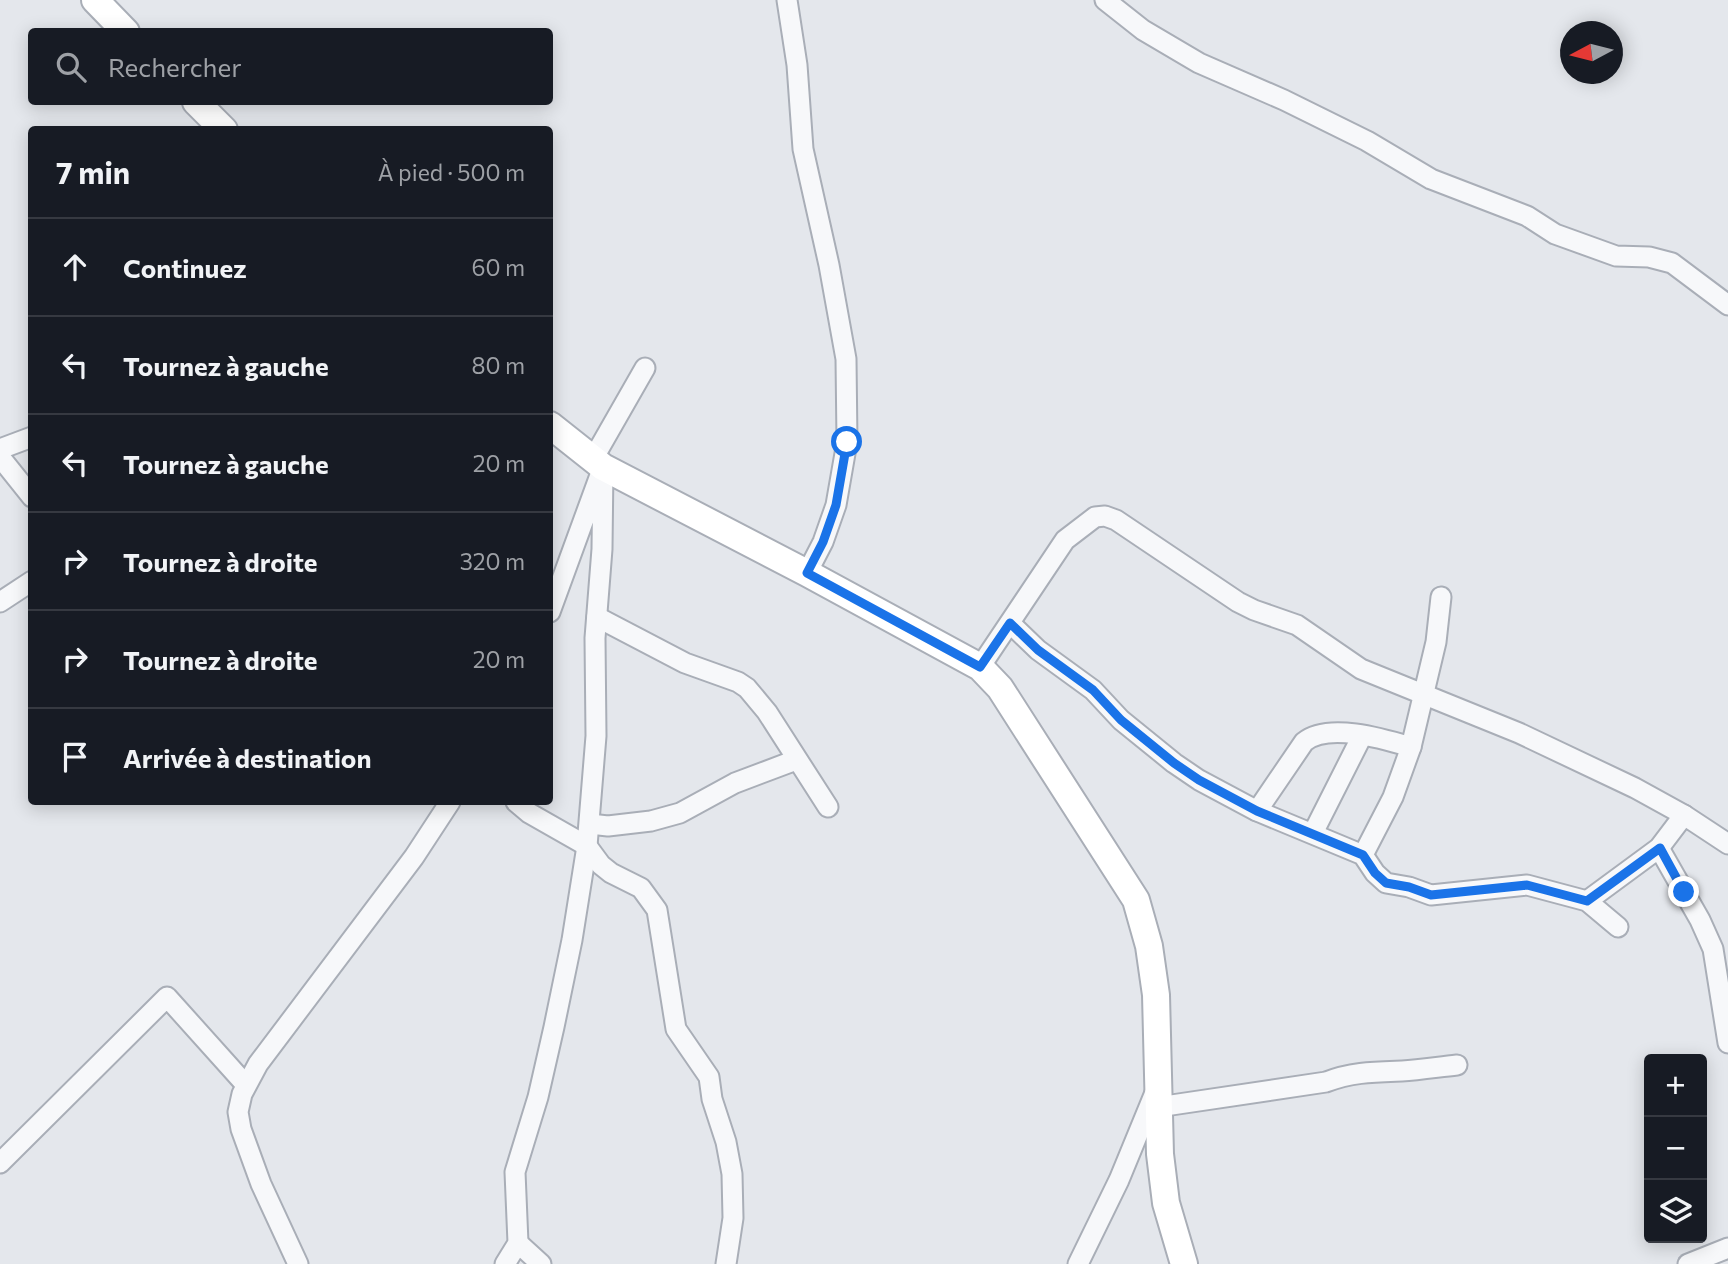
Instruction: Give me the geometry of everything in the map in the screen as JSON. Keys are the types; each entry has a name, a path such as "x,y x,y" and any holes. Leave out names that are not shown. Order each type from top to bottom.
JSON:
{"street":[{"path":"95,0 122,28"},
{"path":"787,0 797,65 803,149 829,265 846,359 847,442 838,492 823,542 807,573"},
{"path":"1105,0 1143,30 1199,63 1355,135 1431,179 1527,216 1555,234 1616,256 1648,257 1672,263 1728,305"},
{"path":"199,105 220,126"},
{"path":"553,603 598,463 645,368"},
{"path":"553,427 598,463 980,667 1000,688 1136,900 1149,946 1157,995 1160,1154 1167,1203 1184,1264"},
{"path":"0,449 28,438"},
{"path":"0,457 28,492"},
{"path":"505,1264 519,1243 515,1172 538,1097 554,1027 572,940 590,824 596,736 597,617 602,549 598,463"},
{"path":"980,667 1065,540 1095,517 1105,516 1139,534 1238,602 1297,625 1361,669 1519,733 1635,788 1728,844"},
{"path":"0,587 28,583"},
{"path":"0,602 28,583"},
{"path":"1363,855 1393,797 1411,747 1436,642 1441,597"},
{"path":"597,617 685,663 738,682 747,688 767,712 828,807"},
{"path":"1010,623 1038,650 1093,690 1121,720 1174,763 1199,780 1257,811 1363,855 1375,873 1386,883 1431,895 1527,885 1587,901 1618,927"},
{"path":"1257,811 1310,737 1340,733 1411,747"},
{"path":"1313,833 1362,736"},
{"path":"590,824 608,826 680,813 735,783 796,760"},
{"path":"298,1264 261,1184 241,1129 238,1111 246,1085 258,1064 414,857 448,805"},
{"path":"520,805 587,846 601,865 641,888 657,910 676,1029 709,1077 712,1099 726,1142 732,1174 733,1218 726,1264"},
{"path":"1587,901 1660,848 1684,816"},
{"path":"1660,848 1713,949 1728,1043"},
{"path":"0,1163 167,997 246,1085"},
{"path":"1158,1097 1326,1082 1346,1074 1366,1071 1403,1071 1457,1065"},
{"path":"1078,1264 1158,1097"},
{"path":"519,1243 541,1264"},
{"path":"1688,1264 1728,1248"}],"route":[{"path":"847,442 836,505 823,542 807,573 980,667 1010,623 1038,650 1093,690 1121,720 1174,763 1199,780 1257,811 1363,855 1375,873 1386,883 1431,895 1527,885 1587,901 1660,848 1684,892"}]}
